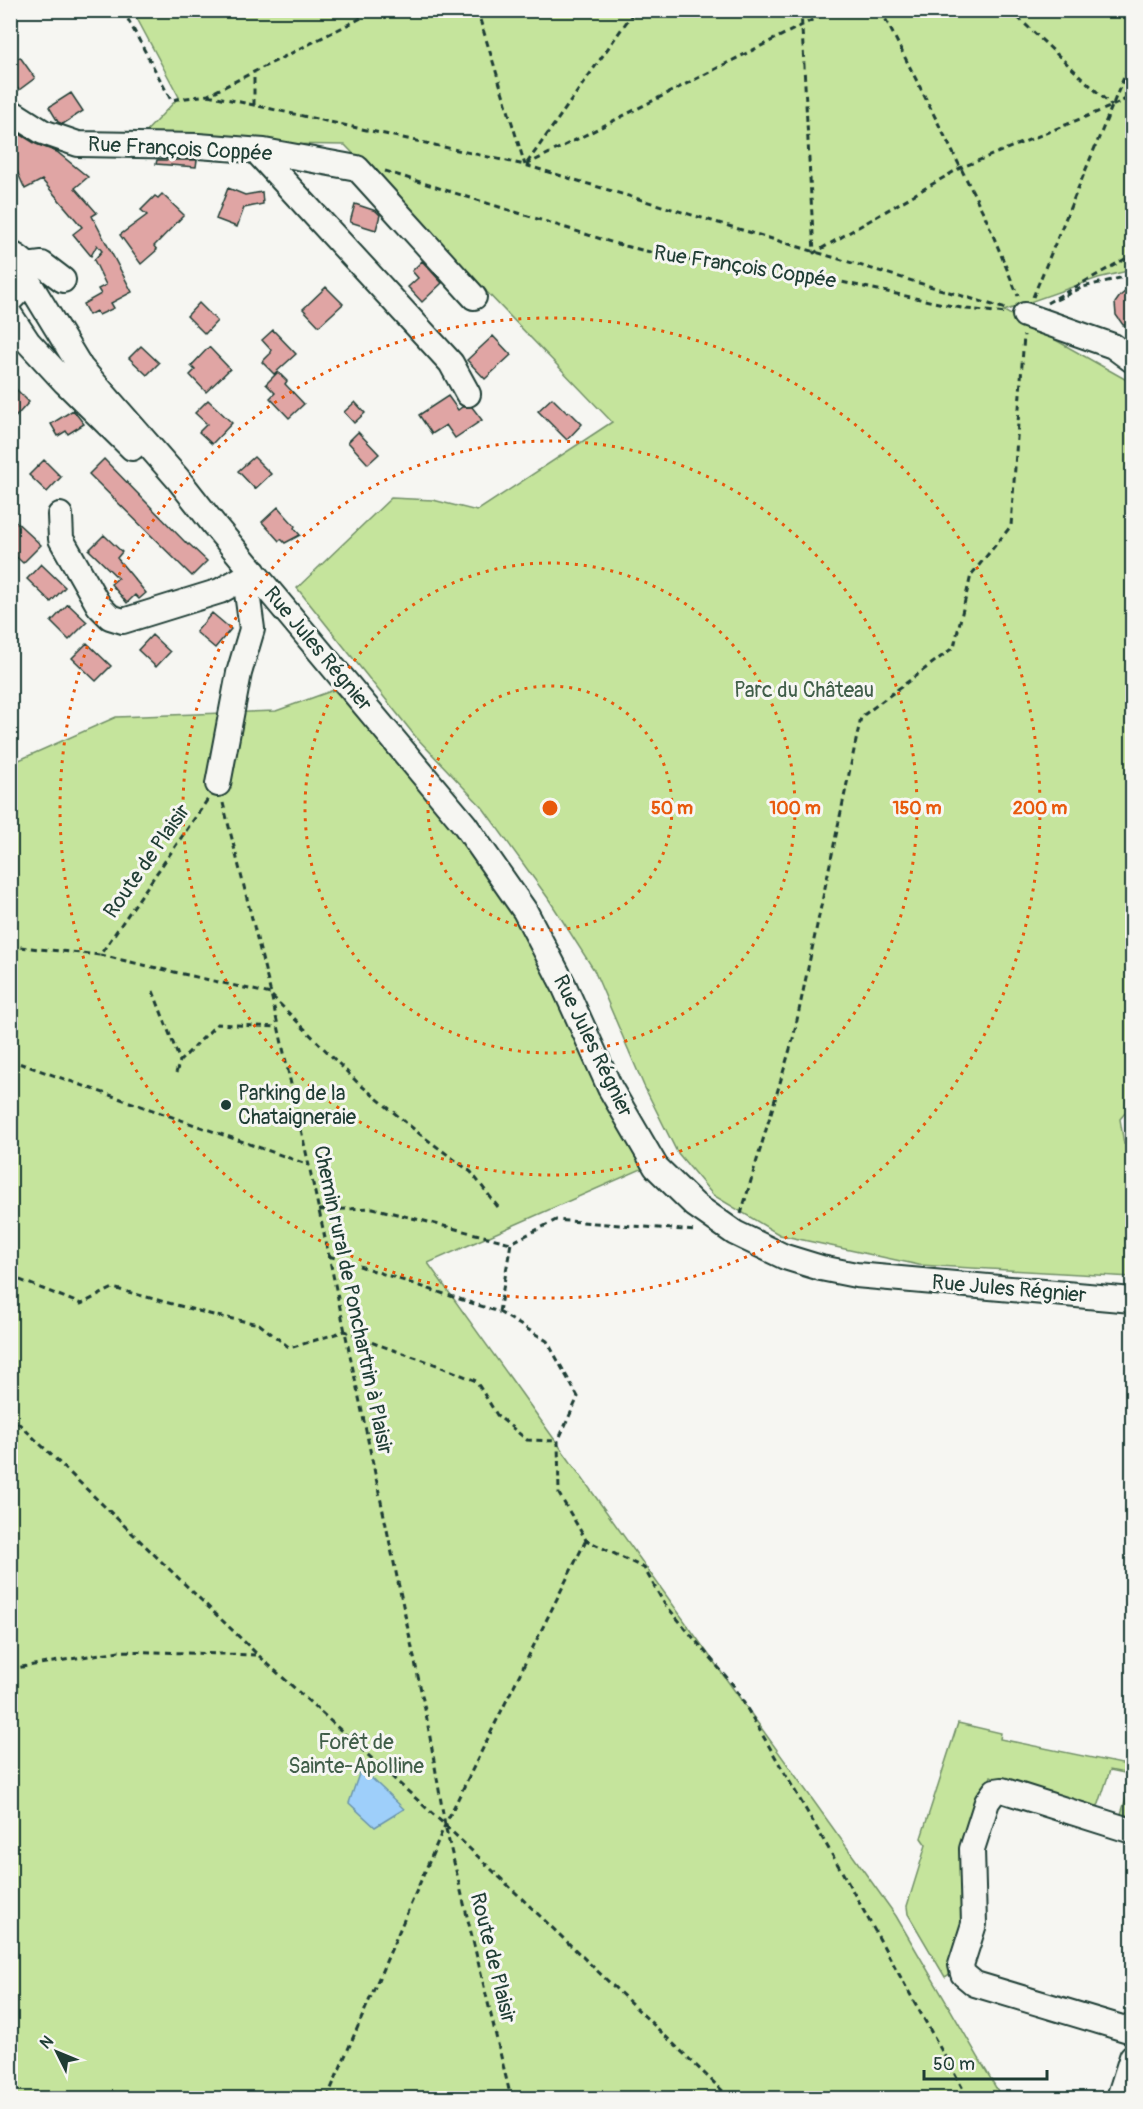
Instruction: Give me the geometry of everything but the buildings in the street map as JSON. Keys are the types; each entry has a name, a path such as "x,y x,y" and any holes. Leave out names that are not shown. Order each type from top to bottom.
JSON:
{"street":[{"name":"Rue François Coppée","path":"10,111 43,132 78,144 198,146 256,151 357,168"},
{"path":"256,151 451,363 468,394"},
{"path":"357,168 474,297"},
{"path":"10,300 21,267 42,264 63,280"},
{"name":"Rue Jules Régnier","path":"21,267 81,368 178,479 250,575 465,825 525,911 564,986 610,1088 656,1167 695,1205 735,1233 785,1257 821,1268 856,1275 1132,1300"},
{"name":"Rue Jules Régnier","path":"10,315 28,342 65,382 215,526"},
{"path":"1025,315 1113,346 1132,360"},
{"path":"60,515 61,539 99,606 110,616 123,621 220,591 250,575 252,629 239,673 219,784"},
{"path":"1132,1831 1002,1790 995,1791 987,1802 972,1849 974,1924 961,1965 963,1974 975,1984 1132,2031"},
{"path":"1119,2098 1132,2057"}],"path":[{"path":"123,10 171,100 208,95 377,10"},
{"path":"477,10 525,165"},
{"path":"525,165 635,10"},
{"path":"801,10 813,253"},
{"path":"525,165 832,10"},
{"path":"881,10 985,216 1025,315"},
{"path":"1010,10 1112,106"},
{"path":"319,1210 373,1208 511,1243 556,1220 735,1233 793,1040 861,717 954,647 971,575 1011,526 1025,315 1132,58"},
{"path":"254,72 254,105"},
{"path":"208,95 525,165 1025,315 1083,287 1132,275"},
{"path":"813,253 960,168 1132,96"},
{"name":"Rue François Coppée","path":"357,168 390,171 617,244 679,259 795,272 966,309 1025,315"},
{"path":"1025,315 1132,255"},
{"name":"Route de Plaisir","path":"100,955 219,784"},
{"name":"Chemin rural de Ponchartrin à Plaisir","path":"219,784 271,994 329,1256 426,1714 445,1825"},
{"path":"10,946 100,955 271,994 357,1082 421,1135 471,1172 498,1207"},
{"path":"153,991 180,1060"},
{"path":"176,1073 180,1060 217,1024 278,1027"},
{"path":"10,1060 309,1165"},
{"path":"285,1121 300,1126"},
{"path":"499,1312 511,1243"},
{"path":"329,1256 499,1312 546,1341 578,1397 558,1441 559,1494 586,1540 644,1568 664,1603 734,1686 841,1870 968,2098"},
{"path":"10,1276 81,1304 114,1288 218,1316 259,1324 290,1348 345,1331 476,1381 497,1415 527,1440 558,1441"},
{"path":"10,1415 258,1655 445,1825 730,2098"},
{"path":"327,2098 445,1825 586,1540"},
{"path":"10,1669 119,1651 258,1655"},
{"name":"Route de Plaisir","path":"445,1825 512,2098"}],"green space":[{"name":"Parc du Château","path":"133,11 1132,11 1132,270 1098,278 1004,311 1132,383 1132,1105 1120,1119 1124,1144 1132,1145 1132,1277 919,1265 780,1235 713,1195 677,1152 644,1086 594,970 548,898 483,808 415,736 297,588 391,498 433,500 477,511 612,422 345,145 136,142 179,97"},
{"name":"Forêt de Sainte-Apolline","path":"334,690 481,853 662,1160 428,1263 896,1916 1002,2098 11,2098 10,764 116,717 276,711"},
{"path":"958,1723 1001,1733 1000,1739 1132,1766 1132,1779 1129,1774 1110,1770 1096,1808 1009,1784 991,1776 964,1856 963,1933 950,1974 945,1977 908,1914 907,1906 926,1845 921,1838"},
{"path":"1132,1779 1132,1822 1123,1818 1121,1814"}],"water":[{"path":"361,1768 404,1809 375,1827 349,1803"}],"place":[{"name":"Parking de la Chataigneraie","path":"226,1105"}]}
